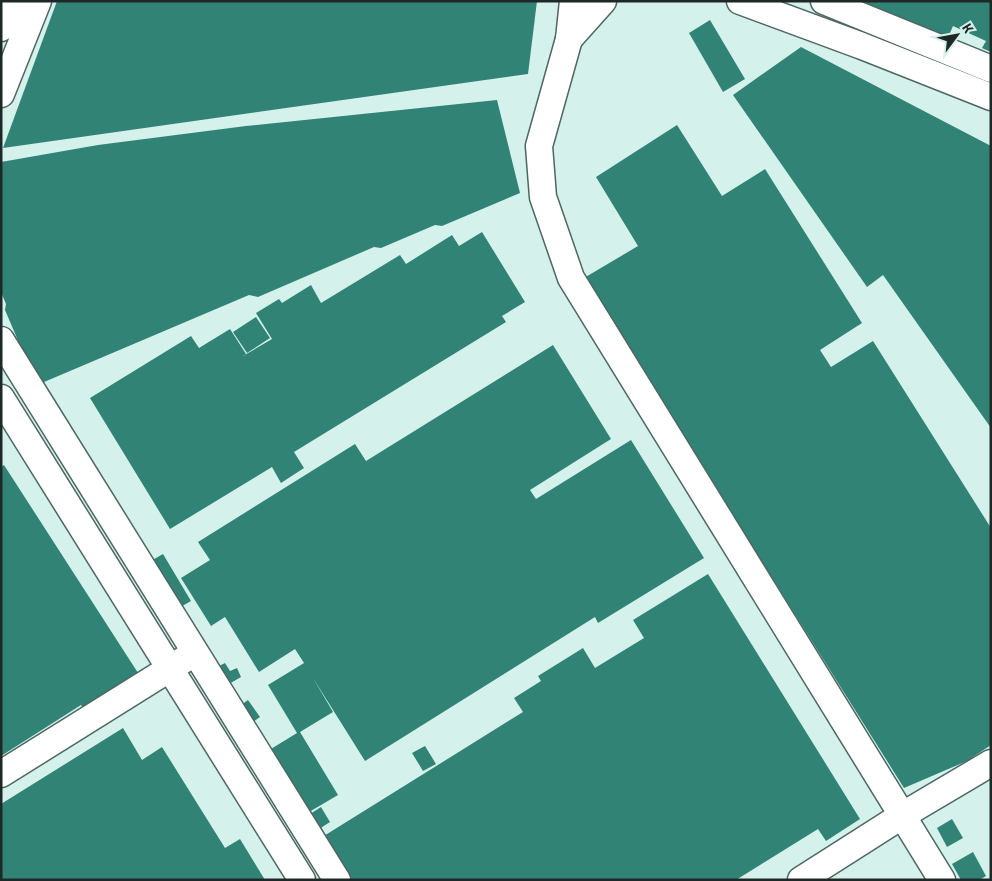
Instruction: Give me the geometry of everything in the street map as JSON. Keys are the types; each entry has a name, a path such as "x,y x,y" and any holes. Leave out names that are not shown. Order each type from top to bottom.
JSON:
{"street":[{"path":"1,28 11,1"},
{"path":"1,94 38,1"},
{"path":"573,1 569,39 539,146 543,197 571,278 942,880"},
{"path":"569,39 602,1"},
{"path":"740,1 862,46 991,97"},
{"path":"824,1 991,69"},
{"path":"862,46 873,21"},
{"path":"1,340 337,880"},
{"path":"1,398 302,880"},
{"path":"1,774 195,652"},
{"path":"801,880 903,815 991,763"}],"building":[{"path":"57,1 537,1 528,74 3,148"},
{"path":"839,1 991,1 991,52 982,48 986,41 953,26 943,49"},
{"path":"710,20 745,79 723,92 689,33"},
{"path":"801,47 991,146 991,428 883,275 867,287 733,95"},
{"path":"497,100 520,193 442,226 435,225 381,248 374,247 258,297 249,295 37,385 5,310 6,304 1,292 1,162 98,145 246,126"},
{"path":"677,125 722,196 765,169 862,323 820,350 831,367 873,341 991,528 991,745 967,761 904,788 584,278 638,246 596,177"},
{"path":"482,232 525,302 502,316 506,322 294,452 304,468 281,483 272,467 170,529 90,398 191,336 199,348 230,329 246,354 243,356 272,339 256,313 279,299 282,303 311,285 321,303 400,255 406,264 452,235 459,246"},
{"path":"256,317 270,338 247,353 233,332"},
{"path":"553,345 611,439 530,490 536,499 631,440 704,558 598,623 595,617 365,761 313,678 333,712 300,732 338,795 304,815 266,752 297,733 268,685 304,663 295,649 259,672 225,617 211,626 181,578 210,560 198,542 355,444 366,461"},
{"path":"4,465 140,676 85,712 81,705 1,756 1,467"},
{"path":"163,554 191,601 177,609 149,562"},
{"path":"708,574 860,819 826,841 818,829 736,880 345,880 319,839 523,712 514,698 541,681 538,676 583,648 595,668 644,638 633,620"},
{"path":"225,663 230,671 237,668 241,677 229,684 219,666"},
{"path":"248,700 260,717 253,722 241,705"},
{"path":"123,728 142,760 162,747 225,848 240,839 265,880 1,880 1,804"},
{"path":"425,746 436,764 423,771 412,753"},
{"path":"321,807 330,822 316,831 307,816"},
{"path":"952,819 963,838 947,847 937,828"},
{"path":"973,852 986,876 979,880 961,880 952,864"}]}
